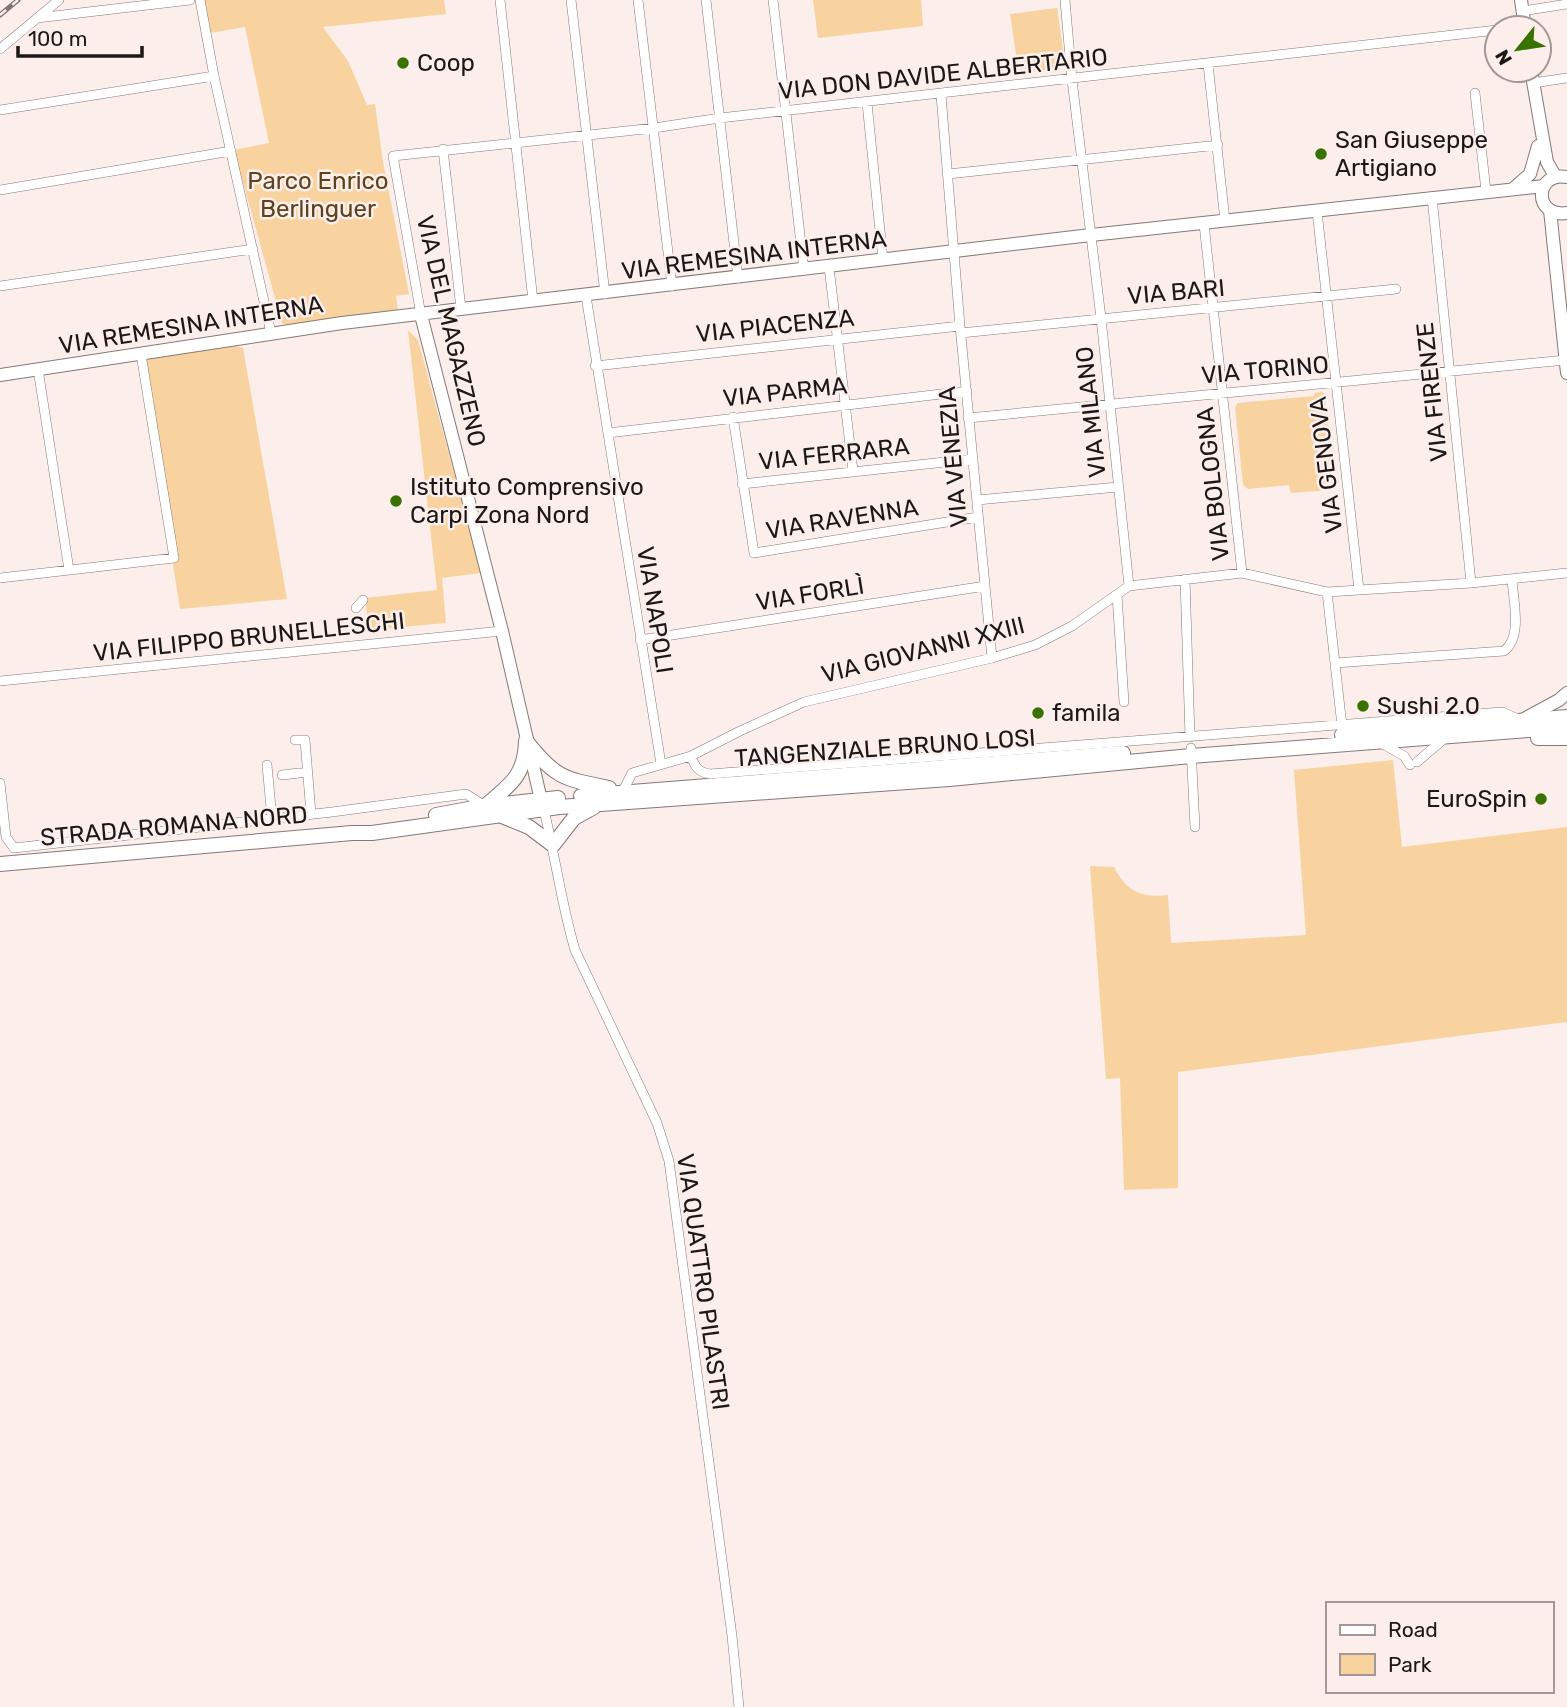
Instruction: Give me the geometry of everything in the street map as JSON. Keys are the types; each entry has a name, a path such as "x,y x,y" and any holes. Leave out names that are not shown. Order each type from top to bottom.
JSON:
{"main road":[{"name":"TANGENZIALE BRUNO LOSI","path":"542,805 623,791 1567,717"},
{"name":"TANGENZIALE BRUNO LOSI","path":"542,805 949,779 1191,747 1379,742 1567,727"},
{"path":"1481,734 1511,739 1567,738"},
{"path":"526,741 552,770 569,779 623,791"},
{"path":"485,806 513,782 520,771 526,758 526,741"},
{"path":"497,815 530,827 553,845 574,818 602,803"},
{"name":"STRADA ROMANA NORD","path":"352,833 485,806 542,805"},
{"name":"STRADA ROMANA NORD","path":"0,864 372,833 497,815 542,805"}],"street":[{"path":"0,49 59,0"},
{"path":"37,18 190,0"},
{"path":"200,0 214,76 271,333"},
{"path":"500,0 533,301"},
{"path":"571,0 605,294"},
{"path":"638,0 672,286"},
{"path":"706,0 738,278"},
{"path":"773,0 804,270"},
{"name":"VIA MILANO","path":"1065,0 1129,586"},
{"path":"1521,6 1567,4"},
{"name":"VIA DON DAVIDE ALBERTARIO","path":"393,156 1483,32"},
{"path":"1208,64 1226,222"},
{"path":"0,110 214,76"},
{"path":"1533,84 1538,146 1551,184"},
{"path":"1533,84 1551,184 1550,210 1567,373"},
{"path":"1475,93 1486,191"},
{"name":"VIA VENEZIA","path":"941,95 960,330 992,658"},
{"path":"867,103 883,260"},
{"path":"948,174 1218,145"},
{"path":"1514,188 1530,174 1538,146"},
{"path":"443,149 461,309"},
{"path":"0,190 231,151"},
{"name":"VIA DEL MAGAZZENO","path":"393,156 421,315 502,631 542,805"},
{"name":"VIA REMESINA INTERNA","path":"0,375 271,333 461,309 1551,184"},
{"name":"VIA FIRENZE","path":"1432,197 1471,583"},
{"path":"1550,210 1566,213 1560,228 1556,273"},
{"name":"VIA GENOVA","path":"1317,211 1359,590"},
{"name":"VIA BOLOGNA","path":"1204,224 1242,573"},
{"path":"0,286 253,249"},
{"path":"829,267 853,471"},
{"name":"VIA BARI","path":"960,330 1396,289"},
{"name":"VIA NAPOLI","path":"586,296 595,366 661,764"},
{"name":"VIA PIACENZA","path":"595,366 839,337 960,330"},
{"path":"0,578 174,558 141,354"},
{"name":"VIA TORINO","path":"968,418 1566,360"},
{"path":"38,369 69,570"},
{"name":"VIA PARMA","path":"608,433 967,391"},
{"path":"733,417 742,484"},
{"name":"VIA FERRARA","path":"742,484 972,458"},
{"name":"VIA RAVENNA","path":"742,484 754,552 978,517"},
{"path":"977,500 1118,487"},
{"name":"VIA GIOVANNI XXIII","path":"623,791 632,773 691,756 804,702 992,658 1035,645 1072,626 1129,586 1242,573 1327,592 1471,583 1567,573"},
{"path":"1185,579 1195,827"},
{"path":"1335,663 1504,651 1512,645 1515,635 1512,579"},
{"name":"VIA FORLÌ","path":"640,640 985,586"},
{"path":"1327,592 1342,726"},
{"path":"1117,595 1124,702"},
{"name":"VIA FILIPPO BRUNELLESCHI","path":"0,681 502,631"},
{"path":"691,756 697,769 710,774 1191,747 1342,726 1502,712 1521,720 1543,710 1567,693"},
{"path":"1379,742 1410,761 1446,737"},
{"path":"295,740 305,740 311,814"},
{"path":"267,765 272,819"},
{"path":"282,775 308,772"},
{"path":"0,783 6,837 14,848 466,794 485,806"},
{"name":"VIA QUATTRO PILASTRI","path":"542,805 575,950 657,1123 669,1161 739,1707"}],"green space":[{"name":"Parco Enrico Berlinguer","path":"204,0 444,0 446,14 323,27 348,61 367,105 375,104 383,162 409,294 396,296 398,310 288,326 282,323 234,150 269,143 245,27 210,33"},
{"path":"813,0 921,0 923,26 818,38"},
{"path":"1057,8 1065,63 1058,68 1019,74 1010,14"},
{"path":"408,330 418,340 481,573 442,578 446,623 369,630 365,598 437,590"},
{"path":"234,346 243,348 287,599 180,609 141,359"},
{"path":"1314,393 1325,394 1333,490 1291,493 1289,485 1248,489 1243,485 1235,407 1238,403 1314,396"},
{"path":"1393,760 1402,847 1567,827 1567,1022 1178,1072 1178,1188 1124,1190 1120,1078 1106,1079 1090,866 1114,867 1124,882 1136,892 1168,895 1171,943 1306,935 1294,770"}],"railway":[{"path":"0,15 18,0"}],"place":[{"name":"Coop","path":"403,63"},
{"name":"San Giuseppe Artigiano","path":"1321,154"},
{"name":"Istituto Comprensivo Carpi Zona Nord","path":"396,501"},
{"name":"Sushi 2.0","path":"1363,706"},
{"name":"famila","path":"1038,713"},
{"name":"EuroSpin","path":"1541,799"}]}
